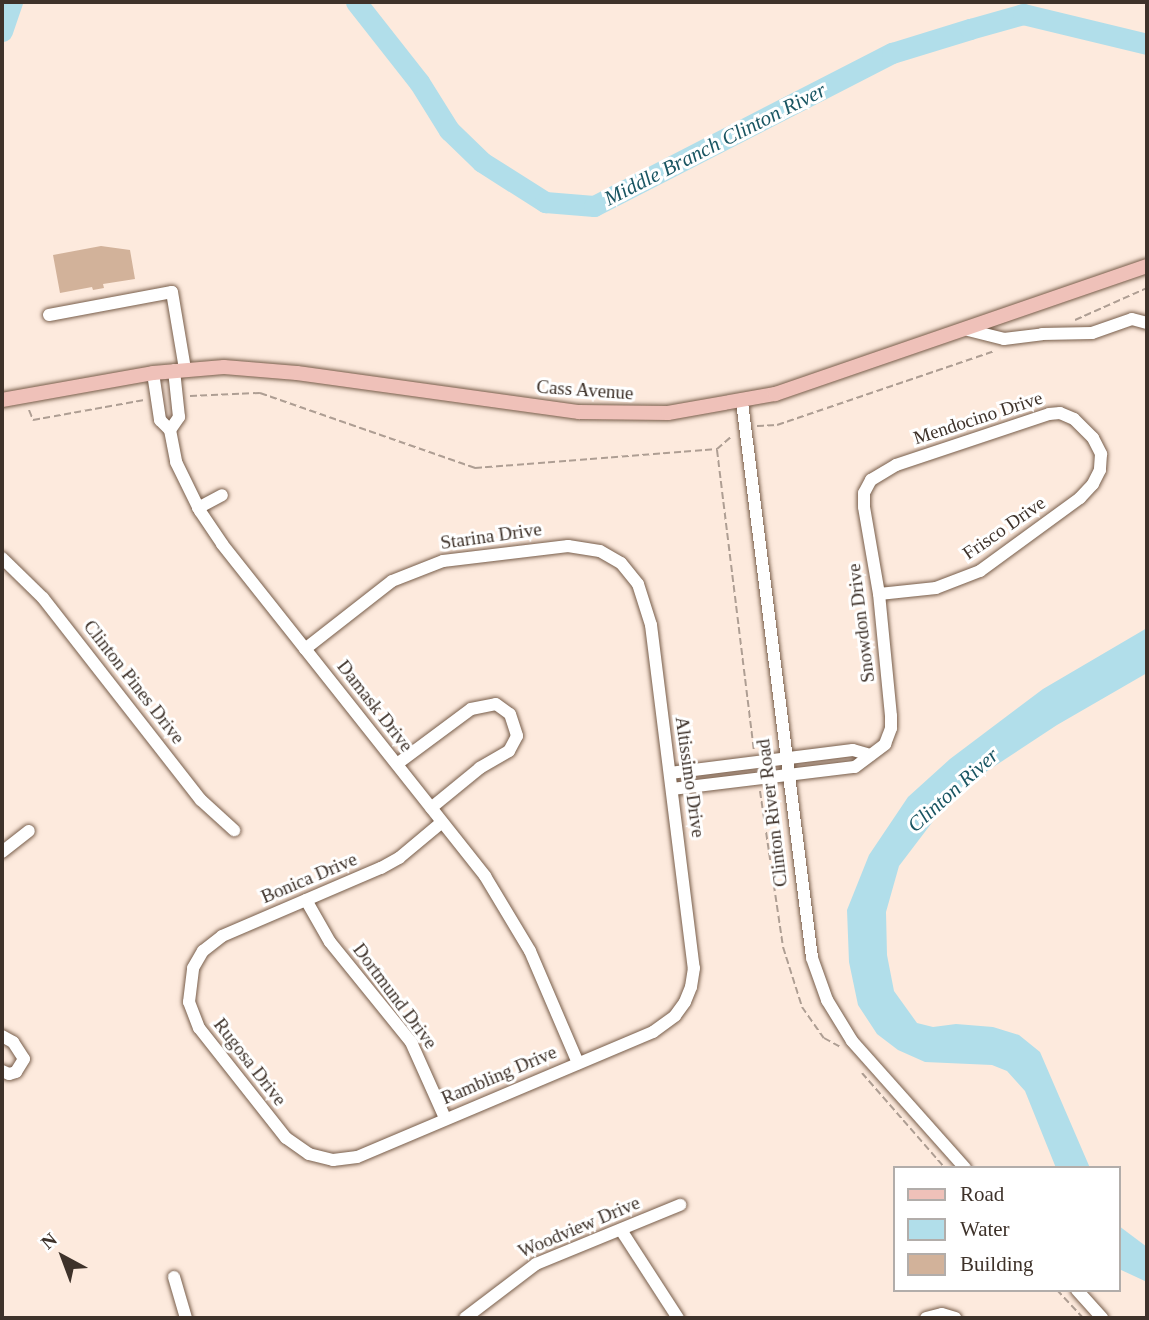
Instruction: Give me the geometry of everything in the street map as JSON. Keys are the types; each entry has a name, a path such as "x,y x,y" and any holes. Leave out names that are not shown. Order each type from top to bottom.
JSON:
{"main road":[{"name":"Cass Avenue","path":"2,400 153,373 224,367 267,370 579,412 668,413 742,402 802,386 1147,266"}],"street":[{"path":"49,315 172,292 179,370 179,417 170,430"},
{"path":"964,329 1004,339 1042,334 1091,333 1132,319 1147,323"},
{"name":"Damask Drive","path":"153,373 160,421 170,430 176,462 198,508 222,544 485,876 522,935 578,1063"},
{"name":"Clinton River Road","path":"742,402 805,928 811,958 827,1000 870,1063 963,1166"},
{"name":"Mendocino Drive","path":"871,480 896,465 1049,414 1060,413 1074,419 1093,438"},
{"name":"Frisco Drive","path":"879,594 936,588 981,571 1080,498 1093,484 1100,470 1101,454 1093,438"},
{"name":"Snowdon Drive","path":"672,789 855,767 885,744 891,728 879,594 864,508 864,493 871,480"},
{"path":"198,508 222,495"},
{"name":"Starina Drive","path":"305,649 393,581 443,561 568,546 600,551 621,564"},
{"name":"Clinton Pines Drive","path":"2,558 43,598 201,800 234,830"},
{"name":"Altissimo Drive","path":"621,564 638,584 649,614 694,968 685,1002"},
{"path":"397,764 471,709 496,704 510,714 517,736 509,751 481,768 431,808"},
{"path":"670,772 853,750 870,755"},
{"name":"Bonica Drive","path":"193,968 207,947 222,936 390,863 442,822"},
{"path":"2,852 29,831"},
{"name":"Dortmund Drive","path":"306,900 330,942 415,1048 445,1118"},
{"name":"Rugosa Drive","path":"193,968 188,1002 202,1033 290,1144 317,1157"},
{"name":"Rambling Drive","path":"317,1157 333,1160 357,1157 660,1029 685,1002"},
{"path":"2,1036 13,1042 23,1059 16,1072 9,1074 2,1071"},
{"name":"Woodview Drive","path":"465,1318 536,1264 680,1205"},
{"path":"621,1230 678,1318"},
{"path":"174,1277 186,1318"},
{"path":"1079,1292 1102,1318"},
{"path":"926,1318 952,1316"}],"path":[{"path":"1065,324 1147,288"},
{"path":"759,425 777,425 995,350"},
{"path":"177,398 204,394 260,393 475,468 717,449 728,438"},
{"path":"22,397 33,420 141,399 148,403 157,401"},
{"path":"717,449 755,762"},
{"path":"758,779 782,947 802,1007 824,1038 837,1043 845,1052"},
{"path":"860,1070 943,1166"},
{"path":"1059,1292 1083,1318"}],"water":[{"name":"Clinton River","path":"1147,628 1147,673 1057,725 969,783 937,816 899,866 886,912 887,955 894,991 917,1023 933,1027 956,1024 993,1027 1019,1035 1040,1052 1089,1166 1055,1166 1025,1091 1007,1071 992,1065 925,1062 898,1050 877,1034 858,1005 849,962 847,910 869,855 908,797 950,759 1043,689"},
{"path":"1121,1228 1147,1247 1147,1282 1121,1270"}],"building":[{"path":"101,246 130,250 135,279 103,284 104,288 93,290 92,287 60,293 53,255"}],"waterway":[{"name":"Middle Branch Clinton River","path":"2,31 12,2"},
{"name":"Middle Branch Clinton River","path":"356,2 419,82 449,130 482,162 545,202 594,206 892,53 970,29 1023,14 1147,44"}]}
